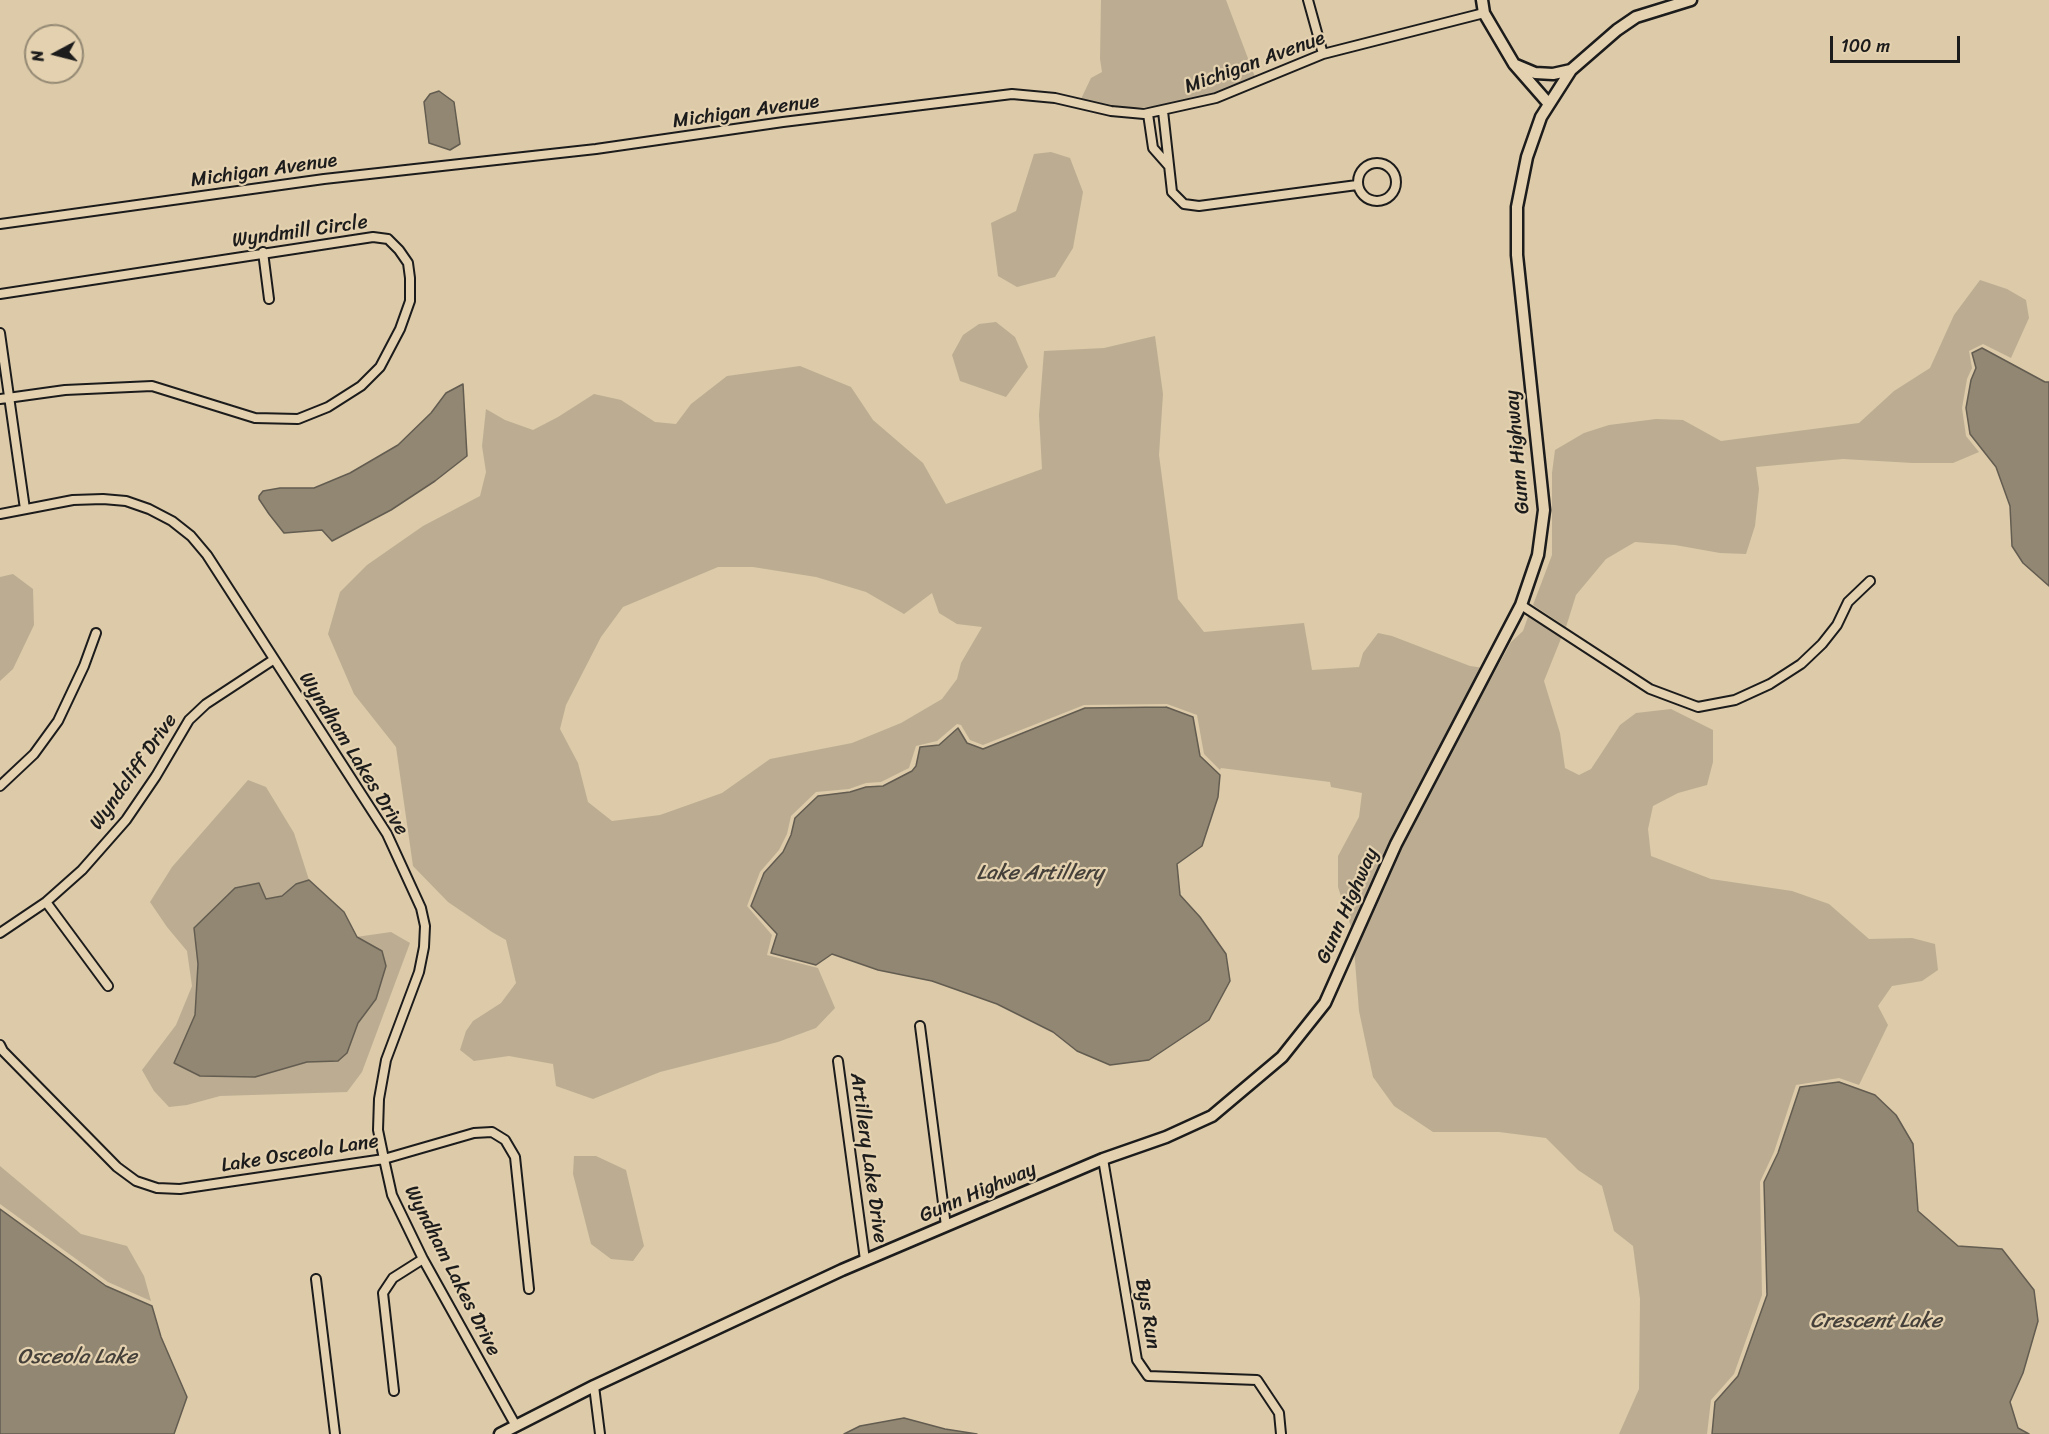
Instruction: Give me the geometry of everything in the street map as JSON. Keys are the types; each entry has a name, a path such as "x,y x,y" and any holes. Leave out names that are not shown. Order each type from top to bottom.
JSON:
{"main road":[{"path":"1482,0 1484,13 1515,64 1549,104"},
{"name":"Gunn Highway","path":"500,1434 594,1386 865,1260 1102,1159 1166,1137 1212,1116 1282,1057 1325,1003 1396,844 1521,605 1538,555 1544,510 1517,255 1517,207 1527,157 1549,104 1571,70 1617,30 1636,17 1691,0"},
{"path":"1515,64 1535,73 1553,74 1571,70"}],"street":[{"path":"1308,0 1323,54"},
{"name":"Michigan Avenue","path":"0,224 324,179 596,149 1012,94 1055,98 1110,111 1148,114 1216,98 1323,54 1484,13"},
{"path":"1162,111 1173,192 1175,197 1184,204 1191,206 1358,185"},
{"path":"1148,114 1153,148 1168,165"},
{"path":"1375,162 1392,169 1396,181 1392,194 1388,198 1375,201 1364,196 1358,185 1360,172 1364,167 1375,162"},
{"name":"Wyndmill Circle","path":"0,294 373,237 388,239 408,263 410,302 400,329 380,367 361,386 328,408 298,419 255,418 152,386 65,390 0,399"},
{"path":"263,252 270,299"},
{"path":"0,333 25,509"},
{"name":"Wyndham Lakes Drive","path":"0,514 73,500 126,501 149,509 172,521 191,536 207,555 387,834 421,908 425,926 421,964 386,1060 378,1130 384,1159 393,1195 423,1259 516,1426"},
{"path":"1521,605 1650,689 1698,707 1735,700 1770,684 1801,664 1822,644 1836,625 1848,602 1870,581"},
{"path":"0,786 34,754 58,721 84,666 96,633"},
{"name":"Wyndcliff Drive","path":"0,933 46,902 82,870 126,820 156,776 189,720 206,704 273,660"},
{"path":"46,902 108,986"},
{"path":"920,1026 946,1226"},
{"name":"Lake Osceola Lane","path":"0,1045 3,1051 117,1167 136,1181 157,1188 180,1190 384,1159 474,1133 492,1132 505,1140 515,1157 529,1289"},
{"name":"Artillery Lake Drive","path":"838,1060 865,1260"},
{"name":"Bys Run","path":"1102,1159 1137,1360 1148,1376 1257,1380 1279,1413 1281,1434"},
{"path":"394,1391 383,1293 393,1278 423,1259"},
{"path":"316,1278 335,1434"},
{"path":"594,1386 600,1434"}],"shaded area":[{"path":"1101,0 1226,0 1255,77 1214,94 1164,106 1127,108 1081,99 1091,78 1102,72 1100,59"},
{"path":"1051,152 1070,158 1083,192 1073,248 1055,277 1017,287 998,276 991,223 1016,211 1034,154"},
{"path":"1980,280 2007,289 2026,300 2029,318 2011,358 1983,344 1969,351 1972,368 1967,379 1962,408 1966,436 1979,452 1953,463 1843,459 1756,467 1759,489 1755,526 1746,554 1720,553 1675,545 1635,542 1606,559 1576,595 1566,627 1533,605 1552,555 1552,473 1555,450 1584,433 1609,425 1656,419 1683,420 1721,441 1859,423 1894,391 1930,368 1954,315"},
{"path":"996,322 1015,337 1028,367 1006,397 960,381 952,355 963,335 979,324"},
{"path":"1155,336 1163,394 1159,455 1178,599 1204,632 1304,623 1312,670 1359,667 1363,653 1378,633 1392,636 1470,666 1484,668 1352,930 1338,887 1338,856 1359,817 1362,793 1331,787 1330,782 1221,768 1220,770 1204,754 1197,715 1167,704 1084,705 983,745 970,740 961,725 957,724 937,741 916,746 909,768 881,782 866,783 849,789 816,792 791,816 787,834 779,850 760,872 747,906 772,935 767,955 818,968 835,1008 816,1028 778,1042 660,1072 593,1099 556,1086 553,1064 509,1056 474,1061 460,1050 466,1031 473,1021 501,1003 516,983 506,940 448,902 413,866 396,747 354,694 328,634 340,592 367,565 423,526 480,496 486,472 482,446 486,409 505,420 533,430 594,394 621,400 655,422 676,424 691,404 727,376 800,366 851,387 873,420 923,463 946,504 1042,469 1039,415 1044,351 1104,348","holes":["718,567 753,567 816,577 866,592 904,614 932,593 939,613 957,624 982,627 961,663 957,679 942,699 901,723 852,743 770,759 722,793 660,815 612,821 588,802 578,763 560,729 566,705 601,637 623,607"]},
{"path":"13,574 33,589 34,625 13,669 0,681 0,577"},
{"path":"1529,614 1562,636 1544,681 1560,733 1565,768 1579,775 1591,769 1620,725 1636,713 1671,709 1713,730 1713,762 1707,785 1678,793 1653,806 1648,829 1651,856 1711,879 1792,891 1829,904 1869,939 1912,938 1935,944 1938,970 1922,981 1892,986 1878,1006 1888,1025 1859,1085 1839,1078 1796,1085 1774,1152 1760,1182 1762,1295 1734,1374 1711,1400 1707,1434 1619,1434 1639,1389 1640,1299 1633,1246 1614,1231 1602,1186 1578,1170 1546,1138 1499,1132 1433,1132 1394,1106 1373,1077 1359,1011 1354,949 1400,846 1511,642 1523,631"},
{"path":"248,780 266,787 294,833 309,880 296,884 282,896 266,899 259,883 194,928 198,964 195,1015 174,1063 200,1076 255,1077 307,1062 338,1061 347,1053 358,1023 376,999 356,937 391,932 410,943 362,1072 347,1092 220,1096 187,1105 169,1107 154,1091 142,1070 176,1025 192,986 187,951 150,902 172,867"},
{"path":"574,1156 596,1156 626,1170 644,1246 633,1261 611,1259 591,1244 573,1174"},
{"path":"0,1166 81,1234 127,1246 144,1276 151,1301 108,1282 0,1204"}],"water":[{"path":"439,91 454,102 460,144 450,150 429,143 424,102 430,94"},
{"path":"1982,348 2045,382 2049,382 2049,586 2023,563 2012,546 2010,506 1996,467 1970,434 1966,408 1971,380 1976,368 1972,353"},
{"path":"463,384 467,456 435,481 391,510 332,541 322,530 284,533 259,499 263,491 280,488 314,488 350,473 398,445 431,413 446,393"},
{"name":"Lake Artillery","path":"1166,707 1193,717 1200,756 1220,775 1218,797 1202,846 1177,864 1180,895 1200,917 1226,954 1230,981 1209,1020 1149,1060 1110,1065 1077,1051 1053,1032 997,1004 932,981 878,970 832,954 816,965 771,953 777,934 751,906 764,873 783,852 791,835 795,818 818,796 883,786 912,771 916,766 920,747 939,745 958,728 967,743 983,749 1085,708"},
{"path":"309,880 344,912 357,937 382,951 386,966 376,999 358,1023 347,1053 338,1061 307,1062 255,1077 200,1076 174,1063 195,1015 198,964 194,928 235,888 259,883 266,899 282,896 296,884"},
{"name":"Crescent Lake","path":"1839,1082 1875,1095 1896,1115 1913,1144 1918,1211 1958,1246 2002,1249 2034,1290 2038,1321 2023,1373 2010,1402 2018,1428 2029,1434 1712,1434 1715,1402 1738,1376 1767,1295 1764,1182 1778,1153 1800,1087"},
{"name":"Osceola Lake","path":"0,1209 106,1286 152,1306 161,1337 187,1397 174,1434 0,1434"},
{"path":"904,1418 945,1429 977,1434 844,1434 860,1426"}]}
